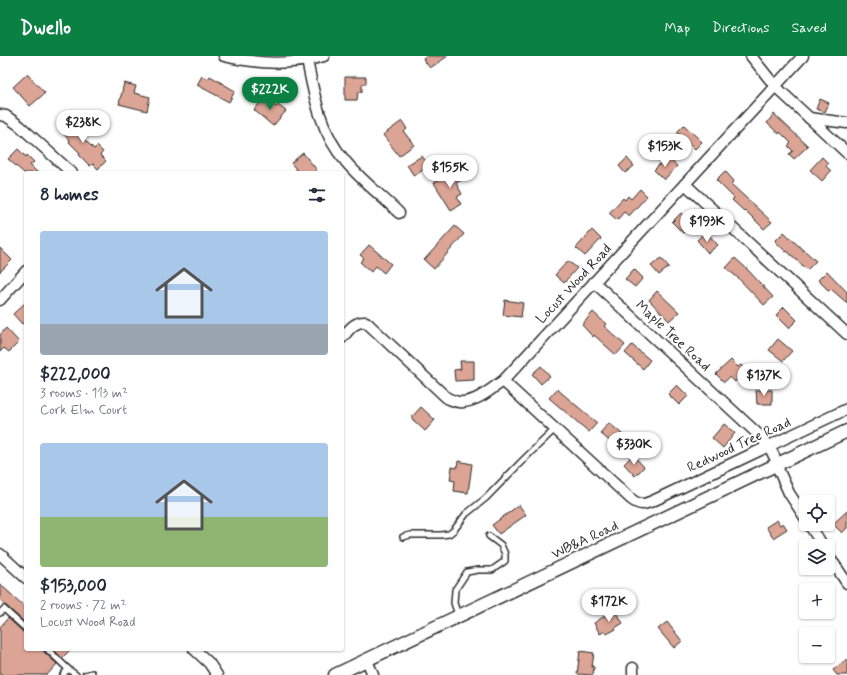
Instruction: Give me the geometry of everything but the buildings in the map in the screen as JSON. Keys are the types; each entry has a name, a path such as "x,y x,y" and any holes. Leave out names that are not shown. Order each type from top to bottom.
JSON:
{"street":[{"path":"224,56 246,61 260,62 295,62 324,56"},
{"path":"751,56 775,86 847,153"},
{"name":"Locust Wood Road","path":"344,336 356,324 366,322 447,398 462,402 471,401 482,395 503,381 803,56"},
{"path":"307,60 317,107 327,134 335,148 345,162 399,213"},
{"path":"0,115 6,116 20,126 70,171"},
{"path":"809,118 847,123"},
{"path":"685,184 847,334"},
{"path":"0,300 24,273"},
{"name":"Maple Tree Road","path":"594,282 760,436 775,458 789,493 799,508"},
{"path":"503,381 555,429"},
{"name":"Redwood Tree Road","path":"555,429 631,499 636,503 642,504 649,503 847,409"},
{"name":"WB&A Road","path":"335,675 847,431"},
{"path":"0,554 24,576"},
{"path":"835,565 847,583"},
{"path":"196,651 217,675"},
{"path":"367,660 374,675"}],"lane":[{"path":"403,537 410,535 441,535 448,534 454,530 466,514 486,498 555,429"},
{"path":"458,616 454,603 456,590 467,572 492,570 504,561 505,554 501,545 490,536"},
{"path":"0,613 4,609 24,627"},
{"path":"49,651 76,675"},
{"path":"63,675 68,669"},
{"path":"85,675 92,673"}]}
